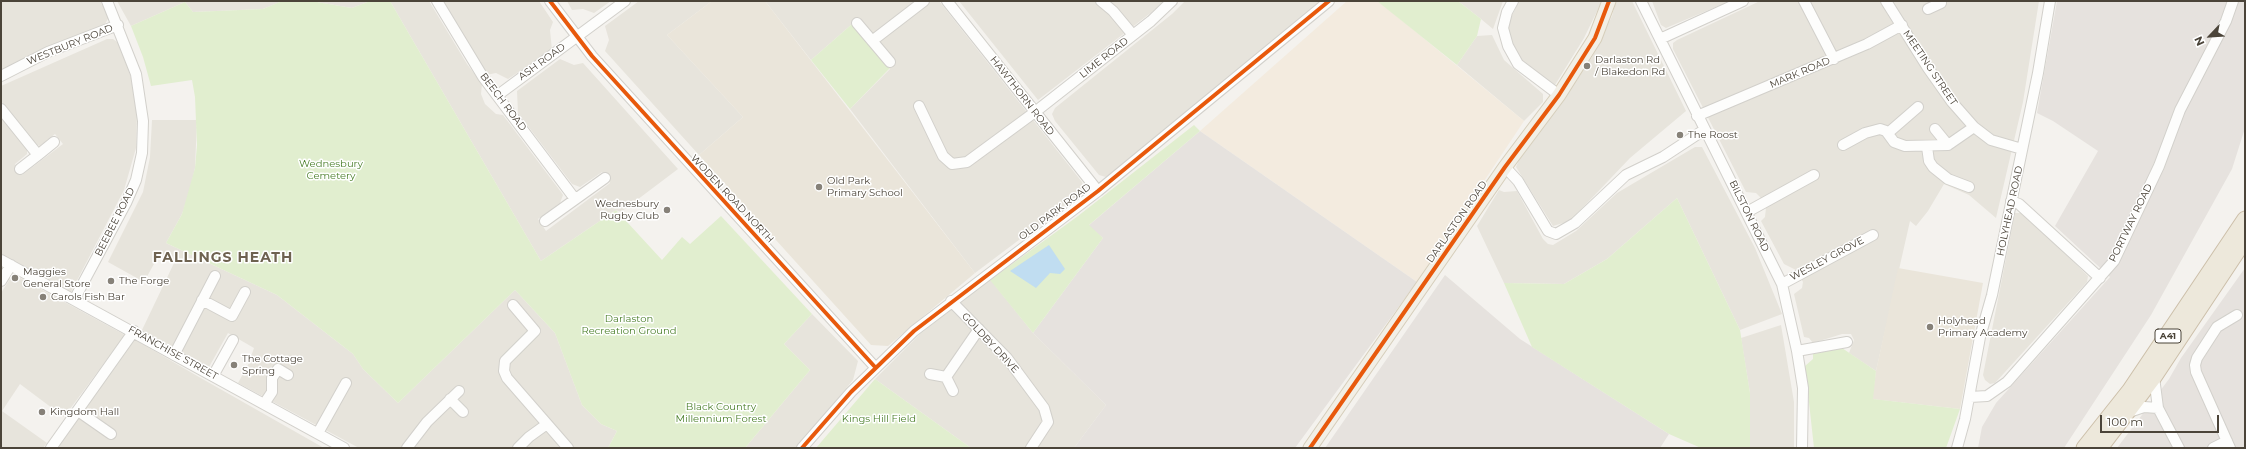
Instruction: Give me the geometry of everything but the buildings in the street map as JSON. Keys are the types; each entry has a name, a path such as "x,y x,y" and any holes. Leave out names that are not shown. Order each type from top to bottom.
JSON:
{"highway":[{"name":"A41","path":"2084,448 2130,390 2245,219"},
{"name":"A41","path":"2100,448 2129,412 2154,377 2245,240"}],"main road":[{"name":"DARLASTON ROAD","path":"1310,448 1505,167 1559,95 1595,38 1609,1"}],"street":[{"name":"BEEBEE ROAD","path":"74,300 126,204 136,180 142,153 143,121 136,74 118,25 107,1"},
{"name":"BEECH ROAD","path":"437,1 483,77 576,200"},
{"name":"WODEN ROAD NORTH","path":"550,1 577,37 651,124 875,367"},
{"name":"ASH ROAD","path":"498,95 625,1"},
{"path":"872,41 924,1"},
{"name":"HAWTHORN ROAD","path":"948,1 1098,191"},
{"name":"LIME ROAD","path":"919,106 938,151 952,164 967,162 1035,112 1133,35 1172,1"},
{"name":"OLD PARK ROAD","path":"802,448 840,404 875,367 914,331 951,301 1098,191 1329,1"},
{"path":"1513,1 1507,12 1503,28 1508,46 1518,64 1559,95"},
{"name":"BILSTON ROAD","path":"1641,1 1782,284 1797,351 1803,388 1802,448"},
{"path":"1660,39 1743,1"},
{"path":"1804,1 1834,59"},
{"name":"MEETING STREET","path":"1886,1 1952,102 1974,127 1991,140 2022,149"},
{"name":"HOLYHEAD ROAD","path":"1956,448 1965,420 1980,337 1992,295 2050,1"},
{"name":"PORTWAY ROAD","path":"1970,397 1987,396 2007,382 2114,261 2159,166 2180,110 2226,21 2233,1"},
{"path":"1104,2 1133,35"},
{"path":"1928,9 1942,2"},
{"path":"857,23 890,62"},
{"name":"WESTBURY ROAD","path":"1,76 48,52 118,25"},
{"name":"MARK ROAD","path":"1697,116 1834,59 1867,44 1902,25"},
{"path":"1888,133 1918,107"},
{"path":"1,109 38,155"},
{"path":"1843,145 1873,130 1880,129 1888,133 1894,142 1900,145 1927,147 1948,146 1974,127"},
{"path":"1935,129 1948,146"},
{"path":"1505,167 1518,181 1548,231 1556,234 1576,223 1626,175 1664,157 1704,130"},
{"path":"20,169 54,142"},
{"path":"1927,147 1929,162 1933,167 1948,179 1969,187"},
{"path":"1747,212 1814,175"},
{"path":"545,221 605,178"},
{"path":"2011,201 2020,204 2100,278"},
{"name":"WESLEY GROVE","path":"1782,284 1873,235"},
{"name":"FRANCHISE STREET","path":"1,260 134,331 174,355 344,448"},
{"path":"1,280 11,265"},
{"path":"174,355 215,276"},
{"path":"202,300 232,316 246,292"},
{"name":"GOLDBY DRIVE","path":"951,301 1007,358 1044,408 1048,422 1031,448"},
{"path":"513,305 535,331 505,361 504,371 507,378 568,448"},
{"path":"2213,448 2229,445 2196,372 2195,365 2197,358 2217,327 2237,314"},
{"path":"946,377 979,329"},
{"path":"52,448 134,331"},
{"path":"213,376 233,340"},
{"path":"1797,351 1847,342"},
{"path":"264,404 272,392 272,378 278,369 288,375"},
{"path":"930,374 946,377"},
{"path":"946,377 953,391"},
{"path":"2154,377 2158,408 2179,448"},
{"path":"318,433 346,383"},
{"path":"407,448 427,422 459,390"},
{"path":"450,399 463,412"},
{"path":"2129,412 2144,407 2158,408"},
{"path":"78,411 111,434"},
{"name":"HOLYHEAD ROAD","path":"1962,448 1965,420"},
{"path":"518,448 529,436 547,424"}],"shaded area":[{"path":"1,1 100,1 109,17 105,24 40,52 1,73"},
{"path":"117,1 280,2 263,9 193,12 185,2 131,26"},
{"path":"311,1 370,1 352,8"},
{"path":"390,1 429,1 467,64 482,84 481,94 485,104 496,114 503,115 561,192 563,195 560,203 538,219 546,231 610,183 602,172 580,187 572,184 518,113 517,91 560,59 574,65 583,63 678,169 621,212 616,210 541,261"},
{"path":"442,1 539,1 553,22 550,30 552,50 508,79 496,73 486,75"},
{"path":"567,1 611,1 594,13 583,9 572,10"},
{"path":"639,1 712,1 667,35 743,117 699,155 605,51 609,40 605,26"},
{"name":"Old Park Primary School","path":"712,1 765,1 975,273 888,346 871,345 699,155 743,117 667,35"},
{"path":"765,1 939,1 1082,182 1084,191 975,273 850,109 890,69 852,24 811,60"},
{"path":"959,1 1166,1 1038,100"},
{"path":"1185,1 1321,1 1153,141 1106,177 1099,175 1055,121 1052,114 1055,108 1172,14"},
{"path":"1347,1 1377,1 1382,4 1524,121 1417,282 1200,131"},
{"path":"1458,1 1503,1 1493,29"},
{"path":"1519,1 1602,1 1584,38 1555,85 1525,63 1517,55 1510,37 1508,24"},
{"path":"1616,1 1632,1 1686,111 1630,158 1570,221 1553,226 1516,167 1519,160 1592,57 1612,16"},
{"path":"1652,1 1730,1 1666,28 1661,25"},
{"path":"1760,1 2039,1 2023,102 1996,218 1969,195 1944,184 1928,211 1916,226 1910,221 1876,371 1849,353 1854,340 1851,334 1842,334 1813,343 1809,338 1804,337 1794,294 1802,288 1803,282 1796,270 1784,264 1761,221 1765,217 1766,208 1756,193 1746,192 1673,49 1673,43 1677,40"},
{"path":"2057,1 2245,1 2245,128 2232,169 2151,315 2064,448 1978,448 1982,427 1996,403 2110,277 2055,226 2098,151 2053,121 2037,113"},
{"path":"1492,35 1504,60 1543,94 1543,102 1524,121 1457,65 1477,36"},
{"path":"107,39 113,39 120,44 131,78 137,112 136,148 124,190 71,292 1,254 1,114 27,146 27,154 15,164 22,175 63,144 55,134 40,146 34,144 1,101 1,86"},
{"path":"152,120 197,120 195,168 189,194 182,214 166,243 277,295 353,354 363,369 398,403 515,290 555,333 582,405 601,424 617,431 608,448 359,448 238,383 248,365 254,348 228,333 209,367 142,330 175,261 160,253 144,282 108,262 143,192 150,157"},
{"path":"1200,131 1417,282 1295,448 1074,448 1106,405 1033,333 1103,238 1088,226"},
{"path":"1695,147 1702,147 1755,248 1782,314 1740,330 1677,198 1607,259 1564,284 1504,283 1477,226 1499,190 1504,192 1517,191 1543,239 1548,244 1553,245 1576,231 1617,193"},
{"path":"2015,213 2023,213 2088,276 2087,282 1995,383 1990,384 1985,380 1983,375"},
{"name":"Holyhead Primary Academy","path":"1898,268 1983,283 1960,409 1872,399 1876,371"},
{"path":"2245,268 2245,448 2117,448 2169,379 2181,358"},
{"path":"13,274 125,335 64,417 20,384 2,411 47,443 43,448 1,448 1,293"},
{"path":"1445,275 1520,339 1669,434 1660,448 1325,448"},
{"path":"990,279 1033,333 1106,405 1074,448 971,448 875,379 920,334"},
{"path":"812,314 858,361 853,380 797,448 745,448 810,370 784,344"},
{"path":"1781,325 1794,402 1794,448 1750,448 1750,393 1741,338"},
{"path":"132,338 199,377 324,448 57,448"}],"green space":[{"name":"Wednesbury Cemetery","path":"282,1 311,1 352,8 370,1 390,1 541,261 616,210 662,260 682,237 690,244 721,216 812,314 784,344 810,370 745,448 608,448 617,431 601,424 582,405 555,333 515,290 398,403 363,369 353,354 277,295 166,243 182,214 195,168 197,145 195,97 192,80 151,86 143,57 131,26 185,2 193,12 263,9"},
{"path":"1377,1 1458,1 1481,19 1477,36 1457,65"},
{"path":"852,24 890,68 850,109 811,60"},
{"path":"1194,125 1200,131 1089,225 1103,238 1033,333 990,280 1078,216"},
{"path":"1677,198 1740,330 1750,393 1750,448 1701,448 1669,434 1532,347 1504,283 1564,284 1607,259"},
{"path":"1842,348 1876,371 1873,399 1960,409 1946,448 1814,448 1805,366 1813,359 1813,354"},
{"name":"Kings Hill Field","path":"875,379 971,448 816,448"}],"water":[{"path":"1049,245 1065,269 1060,274 1050,273 1036,288 1010,271"}],"cycle path":[{"path":"550,1 592,56 875,367"},
{"path":"802,448 851,392 914,331 1098,191 1329,1"},
{"path":"1310,448 1505,167 1559,95 1595,38 1609,1"}],"place":[{"name":"Darlaston Rd / Blakedon Rd","path":"1587,66"},
{"name":"The Roost","path":"1680,135"},
{"name":"Old Park Primary School","path":"819,187"},
{"name":"Wednesbury Rugby Club","path":"667,210"},
{"name":"Maggies General Store","path":"15,278"},
{"name":"The Forge","path":"111,281"},
{"name":"Carols Fish Bar","path":"43,297"},
{"name":"Holyhead Primary Academy","path":"1930,327"},
{"name":"The Cottage Spring","path":"234,365"},
{"name":"Kingdom Hall","path":"42,412"}],"district":[{"name":"FALLINGS HEATH","path":"223,258"}],"park label":[{"name":"Darlaston Recreation Ground","path":"629,324"},
{"name":"Black Country Millennium Forest","path":"721,412"}]}
